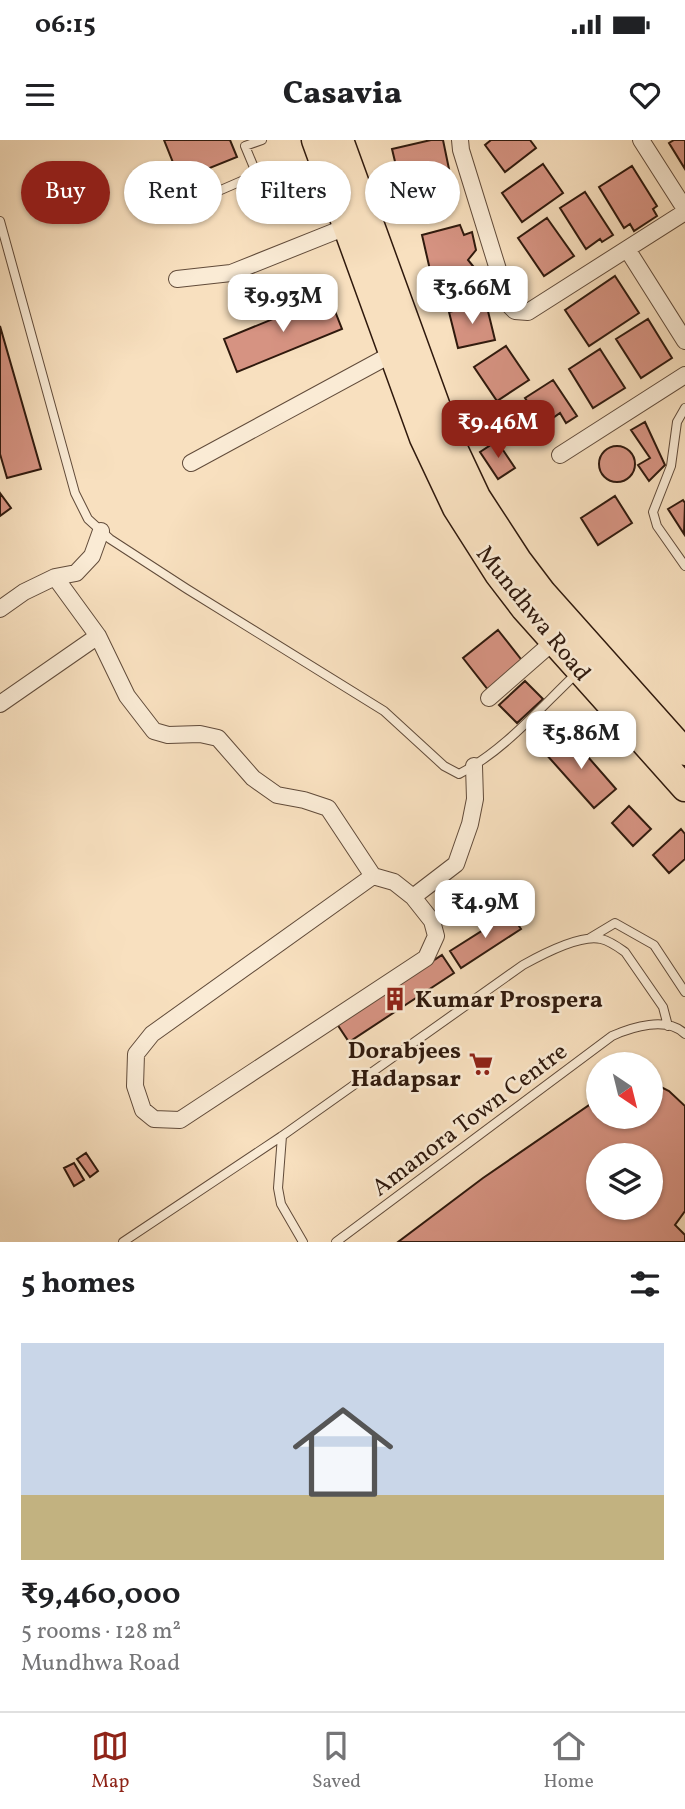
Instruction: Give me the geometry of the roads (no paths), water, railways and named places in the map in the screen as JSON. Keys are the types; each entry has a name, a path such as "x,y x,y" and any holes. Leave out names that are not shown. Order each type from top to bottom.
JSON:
{"highway":[{"name":"Mundhwa Road","path":"315,140 423,439 456,508 498,574 554,642 588,663 685,752"},
{"name":"Mundhwa Road","path":"340,140 445,429 460,463 493,523 588,663 685,788"}],"street":[{"path":"460,140 509,305 515,311 528,312 685,210 641,140"},
{"path":"177,279 231,273 346,227"},
{"path":"627,249 685,341"},
{"path":"191,463 392,354"},
{"path":"560,455 685,375"},
{"path":"0,609 24,592 55,577 76,573 92,556 102,531"},
{"path":"55,577 97,636 127,696 154,731 168,735 200,734 218,738 253,778 277,795 328,808 373,876 394,882 413,897 432,920 436,936 426,958 180,1120 154,1119 143,1110 135,1086 136,1054 152,1034 373,876"},
{"path":"0,704 97,636"},
{"path":"489,698 554,642"},
{"path":"413,897 456,864 470,824 475,799 474,766"}],"lane":[{"path":"222,189 253,176 255,170 244,143 262,140"},
{"path":"0,221 4,251 75,494 88,519 110,539 384,710 444,766 459,774 474,766 506,740 588,663"},
{"path":"685,408 677,422 671,466 653,512 657,527 685,566"},
{"path":"123,1242 282,1136 523,965 543,954 587,939 615,923 654,945 685,992"},
{"path":"587,939 599,938 625,952 663,1007 668,1026"},
{"name":"Amanora Town Centre","path":"336,1242 612,1036 631,1028 653,1025 680,1029 685,1034"},
{"path":"282,1136 278,1188 281,1204 303,1242"}],"place":[{"name":"Kumar Prospera","path":"395,999"},
{"name":"Dorabjees Hadapsar","path":"481,1064"}]}
